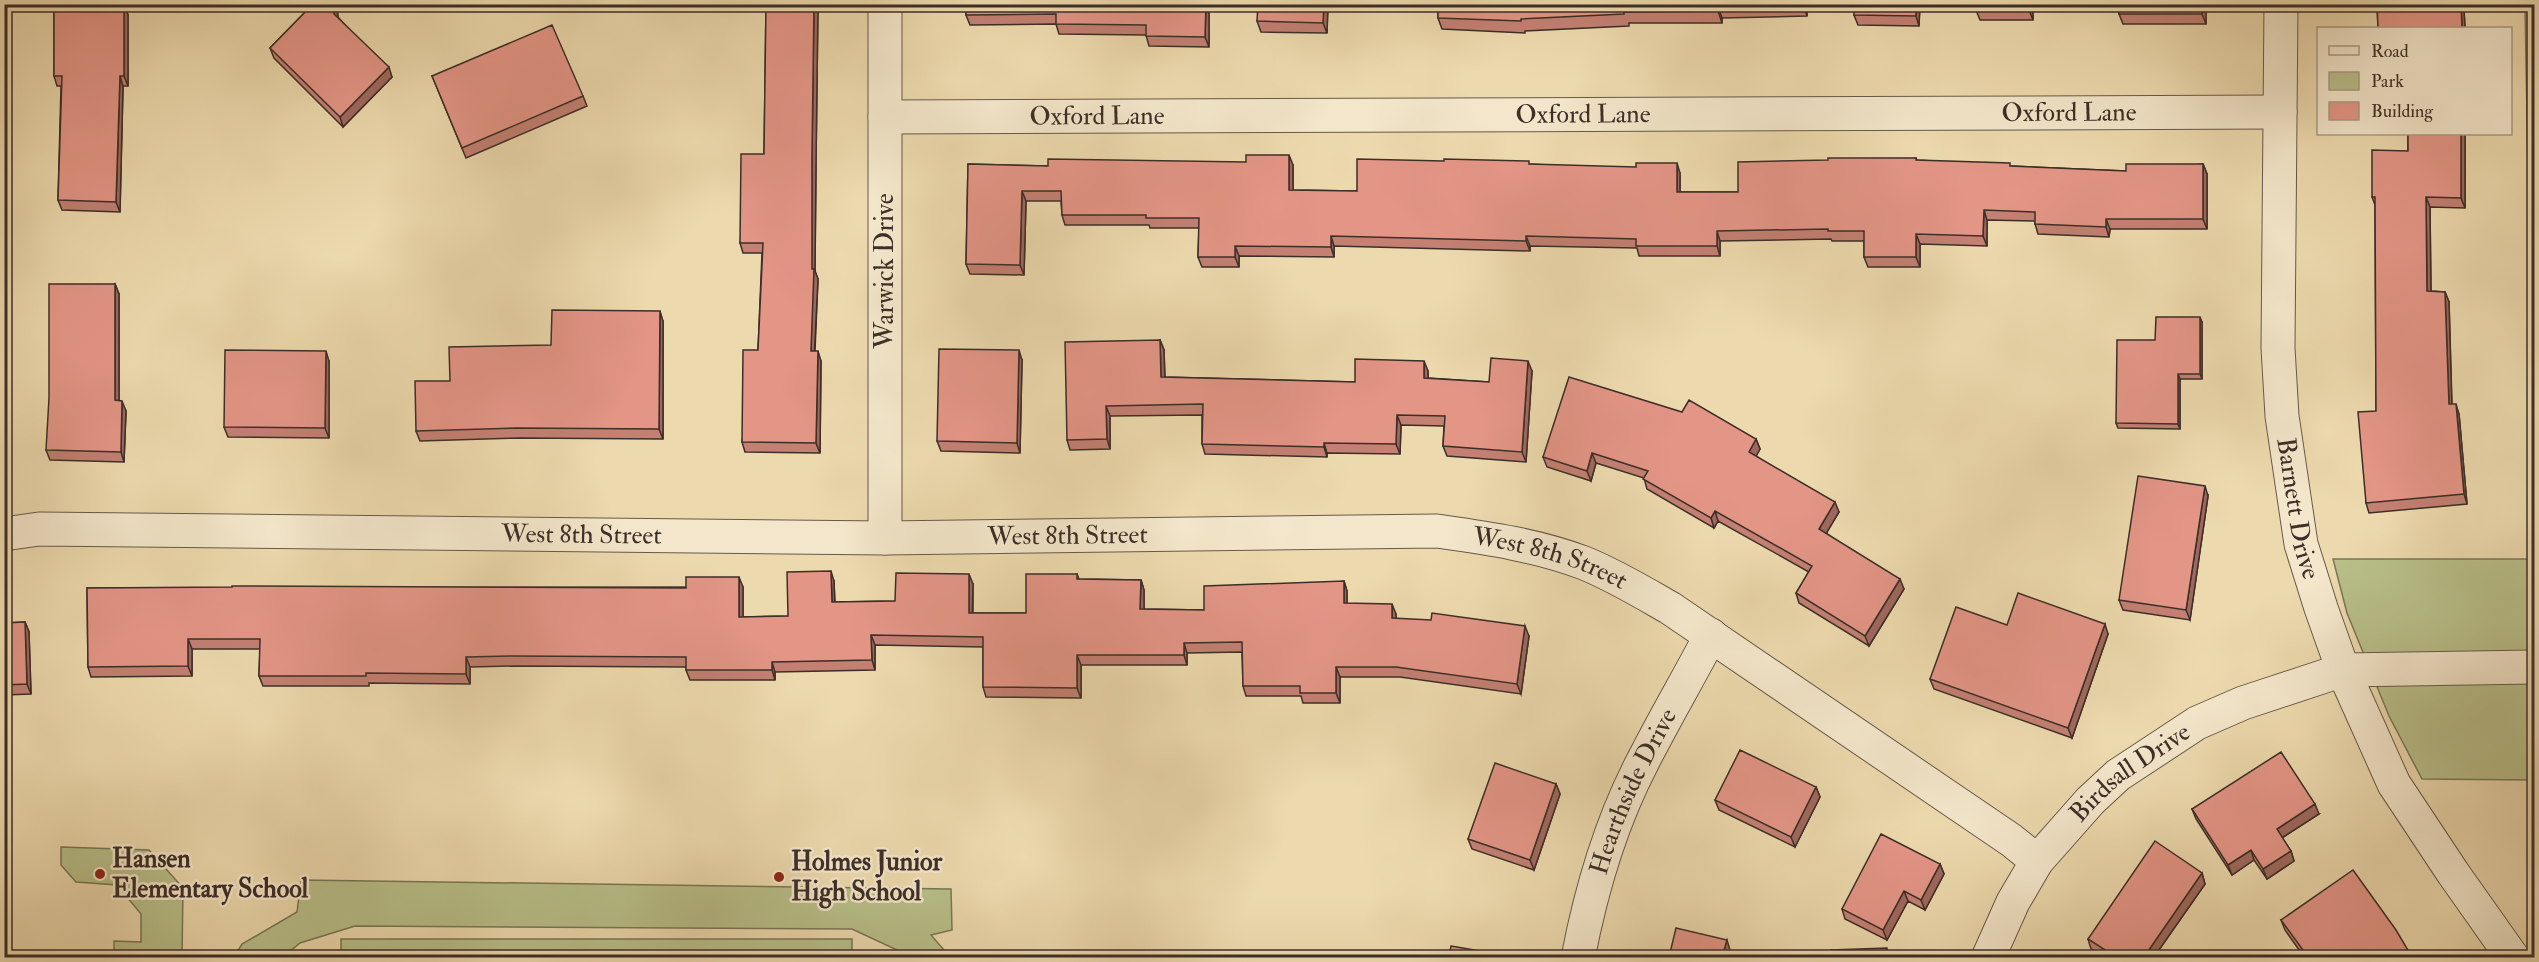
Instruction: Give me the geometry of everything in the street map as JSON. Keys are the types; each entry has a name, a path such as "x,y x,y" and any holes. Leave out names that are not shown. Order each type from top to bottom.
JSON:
{"street":[{"name":"Warwick Drive","path":"885,4 885,538"},
{"name":"Barnett Drive","path":"2281,4 2278,348 2282,416 2301,544 2320,608 2343,670 2394,784 2453,873 2513,957"},
{"name":"Oxford Lane","path":"885,117 2280,112"},
{"name":"West 8th Street","path":"4,534 39,530 885,538 1437,531 1489,538 1584,563 1627,583 1711,635 2011,840 2037,861"},
{"name":"Hearthside Drive","path":"1578,957 1596,880 1615,824 1642,762 1711,635"},
{"name":"Birdsall Drive","path":"1988,957 2013,902 2037,861 2090,801 2118,775 2197,723 2234,707 2343,670 2535,667"}],"green space":[{"path":"2525,5 2534,5 2534,511"},
{"path":"2333,559 2534,559 2534,780 2422,779 2389,716 2347,613"},
{"path":"61,847 149,850 183,888 182,957 114,957 114,941 141,942 141,914 117,885 76,882 61,865"},
{"path":"301,880 951,889 952,930 931,935 950,957 912,957 852,929 355,926 300,943 283,957 234,957 242,944 297,912"},
{"path":"341,939 852,939 852,957 341,958"}],"building":[{"path":"54,4 124,5 124,76 120,76 116,202 58,200 62,76 54,76"},
{"path":"313,4 334,4 334,14 389,67 340,117 270,48"},
{"path":"766,4 814,4 812,269 814,269 811,351 818,351 816,443 742,442 743,350 758,350 763,243 740,243 741,154 764,154"},
{"path":"966,4 1206,4 1205,37 1146,36 1146,25 1056,24 1056,14 966,15"},
{"path":"1258,4 1324,4 1323,23 1257,21"},
{"path":"1438,4 1794,4 1718,7 1718,11 1624,12 1624,14 1521,19 1521,21 1438,18"},
{"path":"1854,4 1916,4 1916,16 1854,15"},
{"path":"1976,4 2029,4 2029,10 1976,10"},
{"path":"2119,4 2202,4 2202,14 2119,14"},
{"path":"2377,4 2461,4 2462,27 2378,27"},
{"path":"552,25 583,96 462,148 432,76"},
{"path":"2408,135 2461,135 2461,198 2426,197 2427,291 2445,292 2449,404 2456,404 2464,494 2366,503 2358,412 2376,411 2375,197 2372,197 2372,150 2408,151"},
{"path":"1246,155 1289,155 1289,190 1357,191 1357,159 1529,161 1529,164 1636,167 1636,163 1677,163 1677,192 1738,192 1738,162 1828,160 1828,158 1916,158 1916,160 2010,163 2010,166 2126,171 2126,164 2203,164 2203,219 2106,219 2106,227 2035,224 2035,212 1984,210 1983,236 1916,234 1916,257 1864,257 1864,231 1828,231 1828,229 1717,231 1717,246 1636,246 1636,239 1526,236 1526,241 1331,236 1331,247 1235,246 1235,257 1198,257 1199,218 1146,218 1146,215 1062,215 1061,191 1022,191 1020,265 966,264 968,164 1048,166 1048,159 1246,162"},
{"path":"49,284 115,284 115,400 122,401 121,452 46,450 49,398"},
{"path":"552,310 660,311 659,429 516,428 416,431 415,381 450,381 449,347 551,345"},
{"path":"2156,317 2200,317 2200,374 2178,374 2178,424 2116,423 2117,340 2155,340"},
{"path":"1160,340 1161,377 1355,382 1355,359 1424,361 1424,378 1489,382 1491,358 1528,361 1522,452 1443,446 1445,416 1397,415 1396,444 1324,443 1324,447 1202,444 1203,404 1106,406 1107,439 1067,440 1065,342"},
{"path":"939,349 1019,350 1017,443 937,441"},
{"path":"225,350 326,351 325,428 224,427"},
{"path":"1569,377 1682,412 1689,400 1756,439 1749,452 1835,502 1819,529 1900,579 1865,636 1796,593 1812,566 1715,511 1711,518 1643,479 1648,471 1592,453 1587,471 1543,457"},
{"path":"2138,476 2205,486 2186,610 2119,600"},
{"path":"831,571 832,602 895,601 896,573 969,574 969,613 1026,613 1026,574 1077,574 1077,579 1141,580 1140,609 1204,610 1204,586 1344,581 1344,603 1392,604 1392,618 1431,620 1432,613 1525,626 1517,684 1396,667 1336,667 1336,693 1300,693 1300,686 1243,686 1242,642 1184,643 1184,655 1077,655 1077,688 983,687 983,637 871,635 872,660 772,662 772,670 686,670 686,657 511,656 466,657 466,674 366,673 366,676 259,676 260,639 188,639 188,666 88,667 87,588 232,586 686,588 686,577 739,577 739,617 788,616 787,572"},
{"path":"2018,593 2105,624 2068,728 1930,679 1956,607 2007,625"},
{"path":"25,622 27,684 4,685 4,623"},
{"path":"1740,750 1816,787 1791,837 1715,800"},
{"path":"2281,752 2315,804 2277,829 2291,851 2263,869 2251,850 2228,865 2192,809"},
{"path":"1495,763 1556,784 1530,860 1468,839"},
{"path":"1881,834 1940,864 1921,900 1904,891 1883,930 1842,909"},
{"path":"2155,841 2202,873 2144,957 2116,957 2088,939"},
{"path":"2353,870 2396,930 2412,957 2308,957 2281,920"},
{"path":"1676,928 1727,940 1722,957 1669,957"},
{"path":"1451,946 1504,955 1503,957 1449,957"},
{"path":"1887,948 1887,957 1831,957 1831,950"}],"place":[{"name":"Hansen Elementary School","path":"100,874"},
{"name":"Holmes Junior High School","path":"779,877"}]}
